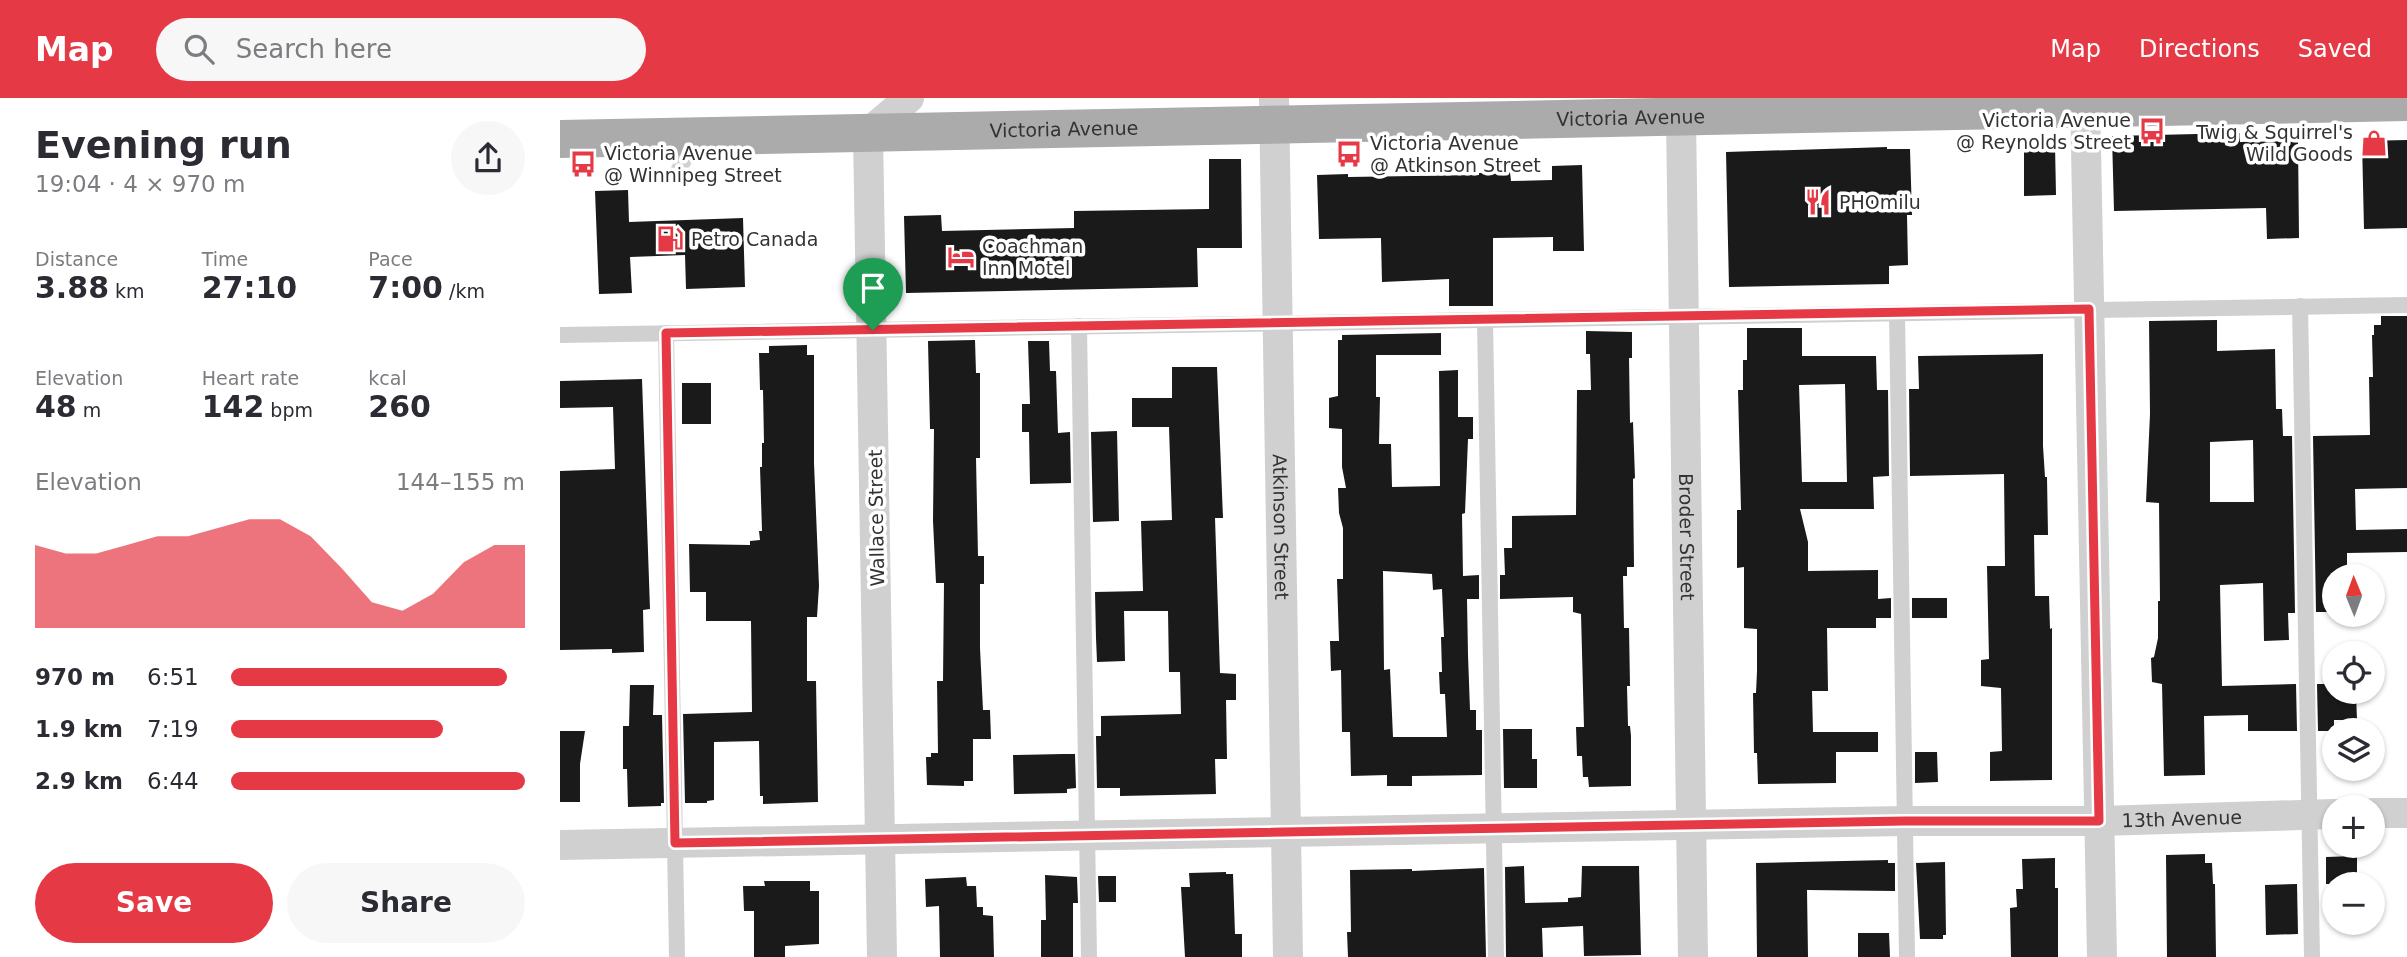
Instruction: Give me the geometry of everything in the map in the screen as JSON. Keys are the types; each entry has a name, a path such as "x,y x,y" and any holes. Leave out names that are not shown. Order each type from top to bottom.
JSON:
{"main road":[{"name":"Victoria Avenue","path":"560,139 868,134 1274,111 1681,117 2085,103 2407,102"}],"street":[{"path":"868,134 909,98"},
{"path":"2085,103 2102,957"},
{"name":"Atkinson Street","path":"1274,111 1288,957"},
{"name":"Broder Street","path":"1681,117 1693,957"},
{"name":"Wallace Street","path":"868,134 882,957"},
{"path":"2385,813 2407,813"},
{"name":"13th Avenue","path":"560,845 1905,821 2099,821 2322,814"}],"lane":[{"path":"676,177 697,136"},
{"path":"560,335 2407,305"},
{"path":"2300,306 2322,814 2312,957"},
{"path":"1897,313 1907,957"},
{"path":"1485,320 1496,957"},
{"path":"1079,326 1089,957"},
{"path":"666,333 677,957"}],"building":[{"path":"2240,133 2240,142 2298,141 2299,238 2267,239 2266,208 2114,211 2112,136"},
{"path":"2407,140 2407,228 2364,229 2362,141"},
{"path":"2055,145 2056,195 2024,196 2024,146"},
{"path":"1887,147 1910,149 1912,215 1907,215 1908,265 1889,266 1889,284 1729,287 1726,152"},
{"path":"1209,159 1241,159 1242,248 1197,248 1198,287 906,293 904,216 941,215 942,231 1074,228 1074,211 1209,209"},
{"path":"1582,165 1584,251 1553,251 1553,237 1493,238 1493,306 1449,306 1449,279 1382,282 1381,238 1319,239 1317,175 1479,175 1510,172 1511,181 1552,180 1552,166"},
{"name":"Petro Canada","path":"628,190 629,222 743,218 745,287 686,289 685,255 630,257 632,293 599,294 595,191"},
{"path":"2381,316 2407,316 2407,488 2355,489 2356,530 2407,529 2407,552 2347,553 2347,564 2322,564 2322,612 2316,612 2313,436 2370,435 2369,377 2373,377 2372,335 2374,325 2381,325"},
{"path":"2217,320 2217,351 2275,349 2276,409 2282,409 2283,436 2292,436 2295,613 2288,613 2289,640 2264,641 2263,583 2220,585 2222,686 2296,684 2297,731 2248,731 2248,715 2204,716 2205,775 2164,776 2162,684 2152,682 2151,658 2154,657 2158,638 2160,601 2159,503 2146,502 2150,414 2149,321","holes":["2253,440 2254,502 2210,502 2210,442"]},
{"path":"1747,328 1802,328 1802,356 1876,356 1877,390 1888,390 1889,476 1873,477 1874,509 1800,509 1808,542 1808,571 1878,570 1878,599 1891,598 1891,618 1876,618 1876,628 1827,628 1828,691 1812,691 1813,732 1878,732 1878,752 1836,752 1836,783 1758,784 1757,753 1754,753 1753,693 1756,693 1757,629 1744,628 1744,567 1737,568 1737,510 1741,510 1738,390 1743,390 1743,360 1747,360","holes":["1845,384 1847,482 1802,482 1799,385"]},
{"path":"1586,331 1632,332 1632,358 1629,358 1630,423 1633,422 1635,478 1634,567 1627,567 1627,576 1623,576 1624,628 1629,628 1630,686 1627,686 1631,786 1589,787 1588,777 1583,777 1582,756 1577,756 1576,727 1584,727 1581,614 1573,612 1573,597 1500,599 1500,575 1505,575 1504,548 1512,548 1512,516 1576,515 1577,390 1591,390"},
{"path":"1441,333 1441,355 1376,355 1376,397 1380,397 1379,444 1391,444 1392,487 1440,486 1439,371 1458,370 1458,417 1473,417 1473,439 1468,439 1465,513 1462,514 1463,576 1479,575 1479,599 1467,599 1470,710 1476,710 1476,730 1482,730 1482,775 1412,776 1412,786 1387,786 1387,775 1351,776 1350,732 1342,732 1341,670 1331,671 1330,641 1339,641 1337,579 1343,579 1343,528 1339,513 1338,488 1346,488 1342,467 1342,429 1329,428 1329,398 1338,396 1338,340 1342,340 1342,335","holes":["1383,571 1432,574 1433,590 1442,589 1444,637 1441,637 1442,672 1439,672 1440,694 1445,694 1447,737 1393,737 1390,669 1384,670"]},
{"path":"975,340 976,373 980,373 980,458 976,458 978,556 984,556 984,584 980,584 980,648 983,710 990,710 991,739 973,739 973,781 964,781 964,786 927,785 926,757 931,757 931,753 938,753 937,681 943,681 944,583 936,583 933,521 934,429 930,429 928,341"},
{"path":"1028,341 1049,341 1050,371 1056,371 1058,433 1070,432 1071,483 1030,484 1029,432 1022,432 1022,404 1030,404"},
{"path":"807,345 807,355 814,355 814,463 819,586 817,617 807,617 807,681 816,681 818,802 763,804 763,796 760,796 759,741 714,742 714,800 707,803 685,803 683,714 752,712 751,621 706,621 706,592 690,592 689,544 750,545 750,541 760,540 760,467 764,443 759,353 769,353 769,346"},
{"path":"2043,354 2043,446 2047,477 2048,535 2034,535 2035,596 2049,596 2050,629 2052,628 2052,780 1990,781 1990,752 2002,751 2001,688 1981,686 1981,660 1989,659 1987,566 2005,566 2004,474 1910,476 1909,389 1919,389 1918,356"},
{"path":"1172,367 1217,367 1223,518 1215,518 1220,673 1236,674 1236,700 1226,700 1227,759 1215,759 1216,794 1120,796 1120,788 1097,788 1096,736 1101,736 1101,716 1181,714 1180,672 1169,672 1168,611 1124,611 1125,661 1097,662 1096,638 1095,592 1143,591 1141,521 1172,520 1169,427 1132,427 1132,398 1172,398"},
{"path":"642,379 650,609 643,610 644,652 612,653 612,649 560,650 560,471 615,469 613,407 560,408 560,381"},
{"path":"682,383 711,383 711,424 682,424"},
{"path":"1117,431 1119,521 1093,522 1091,432"},
{"path":"1912,598 1947,598 1947,618 1912,618"},
{"path":"2317,684 2322,684 2322,704 2356,704 2357,718 2322,718 2322,731 2318,731"},
{"path":"630,685 654,685 653,715 662,715 664,803 661,803 661,806 628,807 627,769 623,769 623,726 629,726"},
{"path":"1503,729 1532,729 1532,759 1537,759 1537,788 1504,788"},
{"path":"560,731 585,731 580,764 580,802 560,802"},
{"path":"1915,752 1937,752 1938,782 1915,783"},
{"path":"1075,754 1076,788 1067,789 1067,793 1014,794 1013,755"},
{"path":"2205,854 2205,863 2212,863 2215,884 2216,957 2167,957 2166,855"},
{"path":"2055,858 2058,957 2011,957 2010,908 2017,907 2016,889 2023,889 2022,859"},
{"path":"2326,858 2357,858 2357,872 2326,872"},
{"path":"1888,860 1888,863 1895,863 1895,891 1807,890 1808,957 1757,957 1756,863"},
{"path":"1945,862 1946,935 1943,935 1943,939 1920,939 1916,863"},
{"path":"1524,866 1525,903 1568,902 1568,898 1581,897 1582,866 1639,866 1641,955 1584,956 1583,926 1542,928 1543,957 1506,957 1505,867"},
{"path":"1484,868 1486,957 1348,957 1347,932 1351,932 1350,870"},
{"path":"1189,873 1233,874 1235,934 1242,934 1242,957 1185,957 1181,887 1190,887"},
{"path":"1045,875 1077,877 1078,903 1073,903 1073,957 1041,957 1041,920 1046,920"},
{"path":"1098,876 1116,876 1116,902 1099,902"},
{"path":"966,877 967,886 976,886 977,907 983,907 983,915 993,916 994,957 940,957 939,906 926,907 925,879"},
{"path":"764,881 810,881 810,891 819,891 819,944 785,946 785,957 754,957 754,911 744,911 743,886 765,886"},
{"path":"2297,884 2298,934 2266,935 2265,885"},
{"path":"1858,933 1889,933 1890,957 1858,957"}],"place":[{"name":"Victoria Avenue @ Reynolds Street","path":"2152,131"},
{"name":"Twig & Squirrel's Wild Goods","path":"2374,143"},
{"name":"Victoria Avenue @ Atkinson Street","path":"1349,154"},
{"name":"Victoria Avenue @ Winnipeg Street","path":"583,164"},
{"name":"PHOmilu","path":"1818,202"},
{"name":"Petro Canada","path":"670,239"},
{"name":"Coachman Inn Motel","path":"961,257"}],"route":[{"path":"2089,309 2099,821 1905,821 675,843 666,333 873,330 2089,309"}]}
